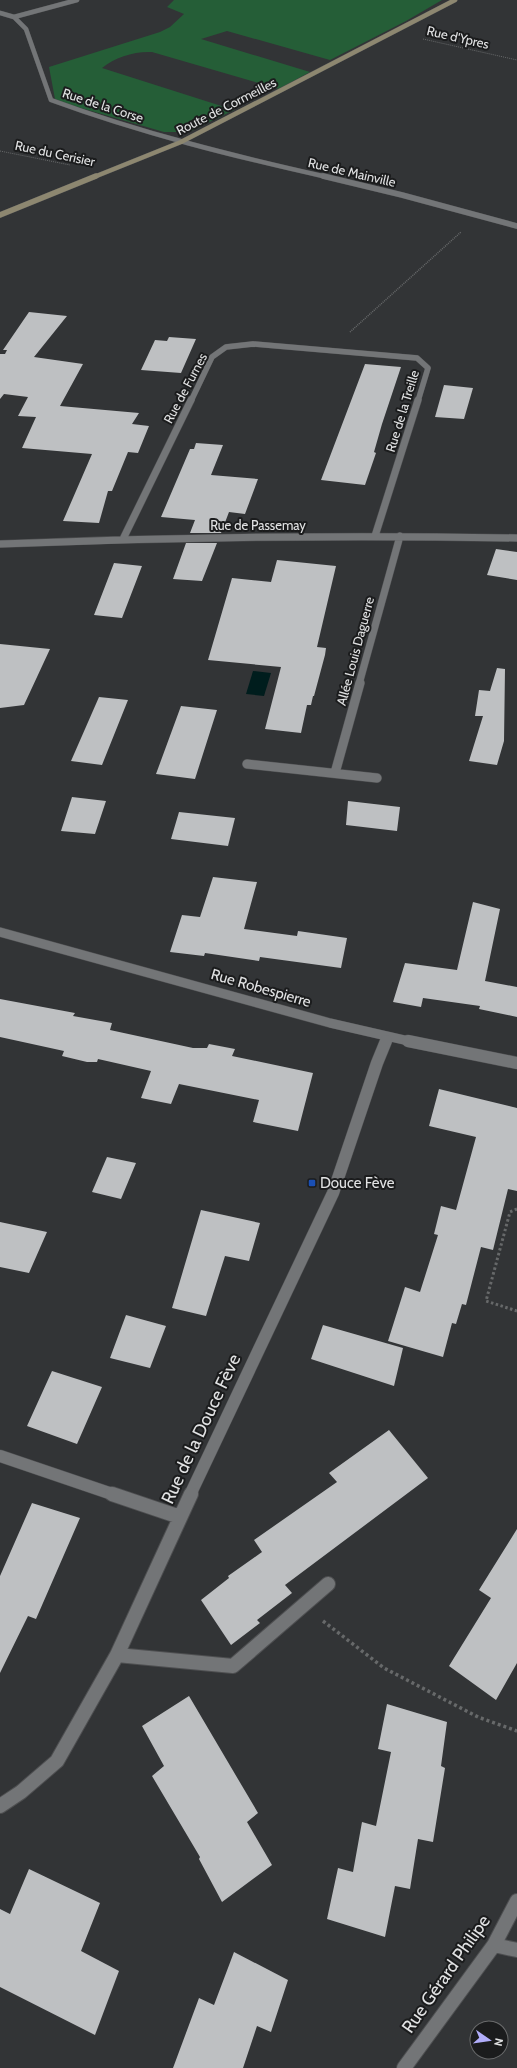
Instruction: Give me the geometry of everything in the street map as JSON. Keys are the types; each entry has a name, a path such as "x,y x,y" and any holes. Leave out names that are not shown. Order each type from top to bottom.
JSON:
{"main road":[{"name":"Route de Cormeilles","path":"0,215 181,142 455,0"}],"street":[{"path":"0,13 14,17 77,0"},
{"name":"Rue de la Corse","path":"14,17 26,29 50,100 181,142"},
{"name":"Rue de Mainville","path":"181,142 399,194 478,217 517,226"},
{"name":"Rue de Furnes","path":"123,539 212,357 226,347 253,344 330,350"},
{"name":"Rue de la Treille","path":"330,350 417,358 428,368 375,536"},
{"name":"Rue de Passemay","path":"0,544 123,539 375,536 517,538"},
{"name":"Allée Louis Daguerre","path":"335,774 400,536"},
{"path":"247,764 377,778"},
{"name":"Rue Robespierre","path":"0,932 388,1037 517,1063"},
{"name":"Rue de la Douce Fève","path":"0,1806 21,1792 58,1761 117,1655 180,1517 333,1193 377,1062 388,1037"},
{"path":"0,1456 180,1517"},
{"path":"117,1655 233,1666 328,1584"},
{"name":"Rue Gérard Philipe","path":"404,2068 494,1945 517,1900"},
{"path":"494,1945 517,1950"}],"path":[{"name":"Rue d'Ypres","path":"395,32 517,60"},
{"name":"Rue du Cerisier","path":"0,150 107,172"},
{"path":"330,350 478,217"},
{"path":"517,1210 510,1212 486,1301 517,1311"},
{"path":"304,1605 384,1668 478,1717 517,1731"}],"green space":[{"path":"174,0 442,0 406,21 330,60 227,31 201,39 310,72 279,89 152,52 139,53 119,58 102,68 234,110 189,132 164,132 60,102 55,99 49,67 160,32 170,27 184,14 167,7"}],"water":[{"path":"253,671 271,673 264,696 246,694"}],"building":[{"path":"29,312 67,316 34,357 83,364 60,406 139,413 132,424 149,426 138,453 128,452 112,491 108,491 99,523 63,521 92,454 22,448 36,417 18,416 28,397 4,394 0,399 0,354 5,354 7,350 3,350"},
{"path":"169,337 196,339 181,373 141,370 155,340 167,341"},
{"path":"365,364 401,367 382,424 374,452 376,453 365,485 321,480"},
{"path":"444,385 473,388 464,419 435,417"},
{"path":"196,443 223,445 211,475 258,479 245,514 229,512 221,533 190,533 195,520 161,517 190,449 194,449"},
{"path":"186,543 217,543 202,581 173,579"},
{"path":"496,549 517,552 517,580 487,575"},
{"path":"277,560 336,566 317,647 326,648 325,655 311,705 307,705 301,733 265,729 281,667 208,660 232,578 271,582"},
{"path":"114,563 142,566 122,618 94,615"},
{"path":"0,644 50,649 24,705 0,708"},
{"path":"497,668 505,669 504,741 497,765 469,761 483,716 475,716 479,690 490,691"},
{"path":"99,697 128,700 102,765 71,761"},
{"path":"181,706 217,710 195,779 156,774"},
{"path":"72,797 106,801 95,834 61,831"},
{"path":"348,801 400,807 397,831 346,825"},
{"path":"179,812 235,818 228,846 171,839"},
{"path":"213,877 257,882 244,929 297,936 298,931 347,938 341,968 260,957 259,961 205,953 204,956 170,952 182,915 200,917"},
{"path":"473,902 500,909 485,981 517,987 517,1017 479,1009 480,1006 423,998 421,1007 393,1002 405,963 457,970"},
{"path":"0,999 75,1013 73,1016 112,1023 110,1030 193,1048 207,1048 209,1044 235,1049 232,1056 313,1073 298,1131 253,1122 259,1100 179,1084 171,1104 141,1098 151,1071 98,1059 97,1062 87,1062 62,1056 64,1051 0,1037"},
{"path":"439,1089 517,1108 517,1191 508,1189 493,1250 481,1247 466,1305 462,1304 456,1324 452,1323 443,1357 388,1341 405,1287 420,1292 438,1235 434,1234 441,1206 456,1210 476,1137 429,1126"},
{"path":"107,1157 136,1163 121,1199 92,1192"},
{"path":"201,1210 260,1223 249,1261 225,1256 206,1316 172,1308"},
{"path":"0,1222 47,1232 29,1273 0,1267"},
{"path":"126,1315 166,1326 150,1368 110,1358"},
{"path":"323,1325 403,1348 394,1386 311,1359"},
{"path":"52,1371 102,1387 77,1444 27,1426"},
{"path":"389,1430 428,1478 285,1585 292,1593 257,1620 260,1623 231,1645 201,1600 229,1578 228,1576 262,1552 254,1540 337,1482 329,1473"},
{"path":"32,1503 80,1518 36,1619 28,1616 0,1673 0,1576"},
{"path":"517,1529 517,1663 496,1700 449,1666 491,1598 479,1590"},
{"path":"189,1696 258,1813 247,1822 272,1865 222,1902 199,1859 200,1857 152,1776 164,1766 142,1726"},
{"path":"387,1704 447,1722 441,1766 445,1768 433,1842 418,1839 410,1889 395,1886 385,1937 327,1919 338,1868 353,1872 362,1822 376,1826 391,1752 378,1749"},
{"path":"29,1869 100,1903 81,1951 119,1971 95,2035 0,1987 0,1909 10,1914"},
{"path":"234,1952 288,1980 271,2032 257,2026 243,2068 173,2068 199,1998 214,2005"}],"place":[{"name":"Douce Fève","path":"312,1183"}]}
